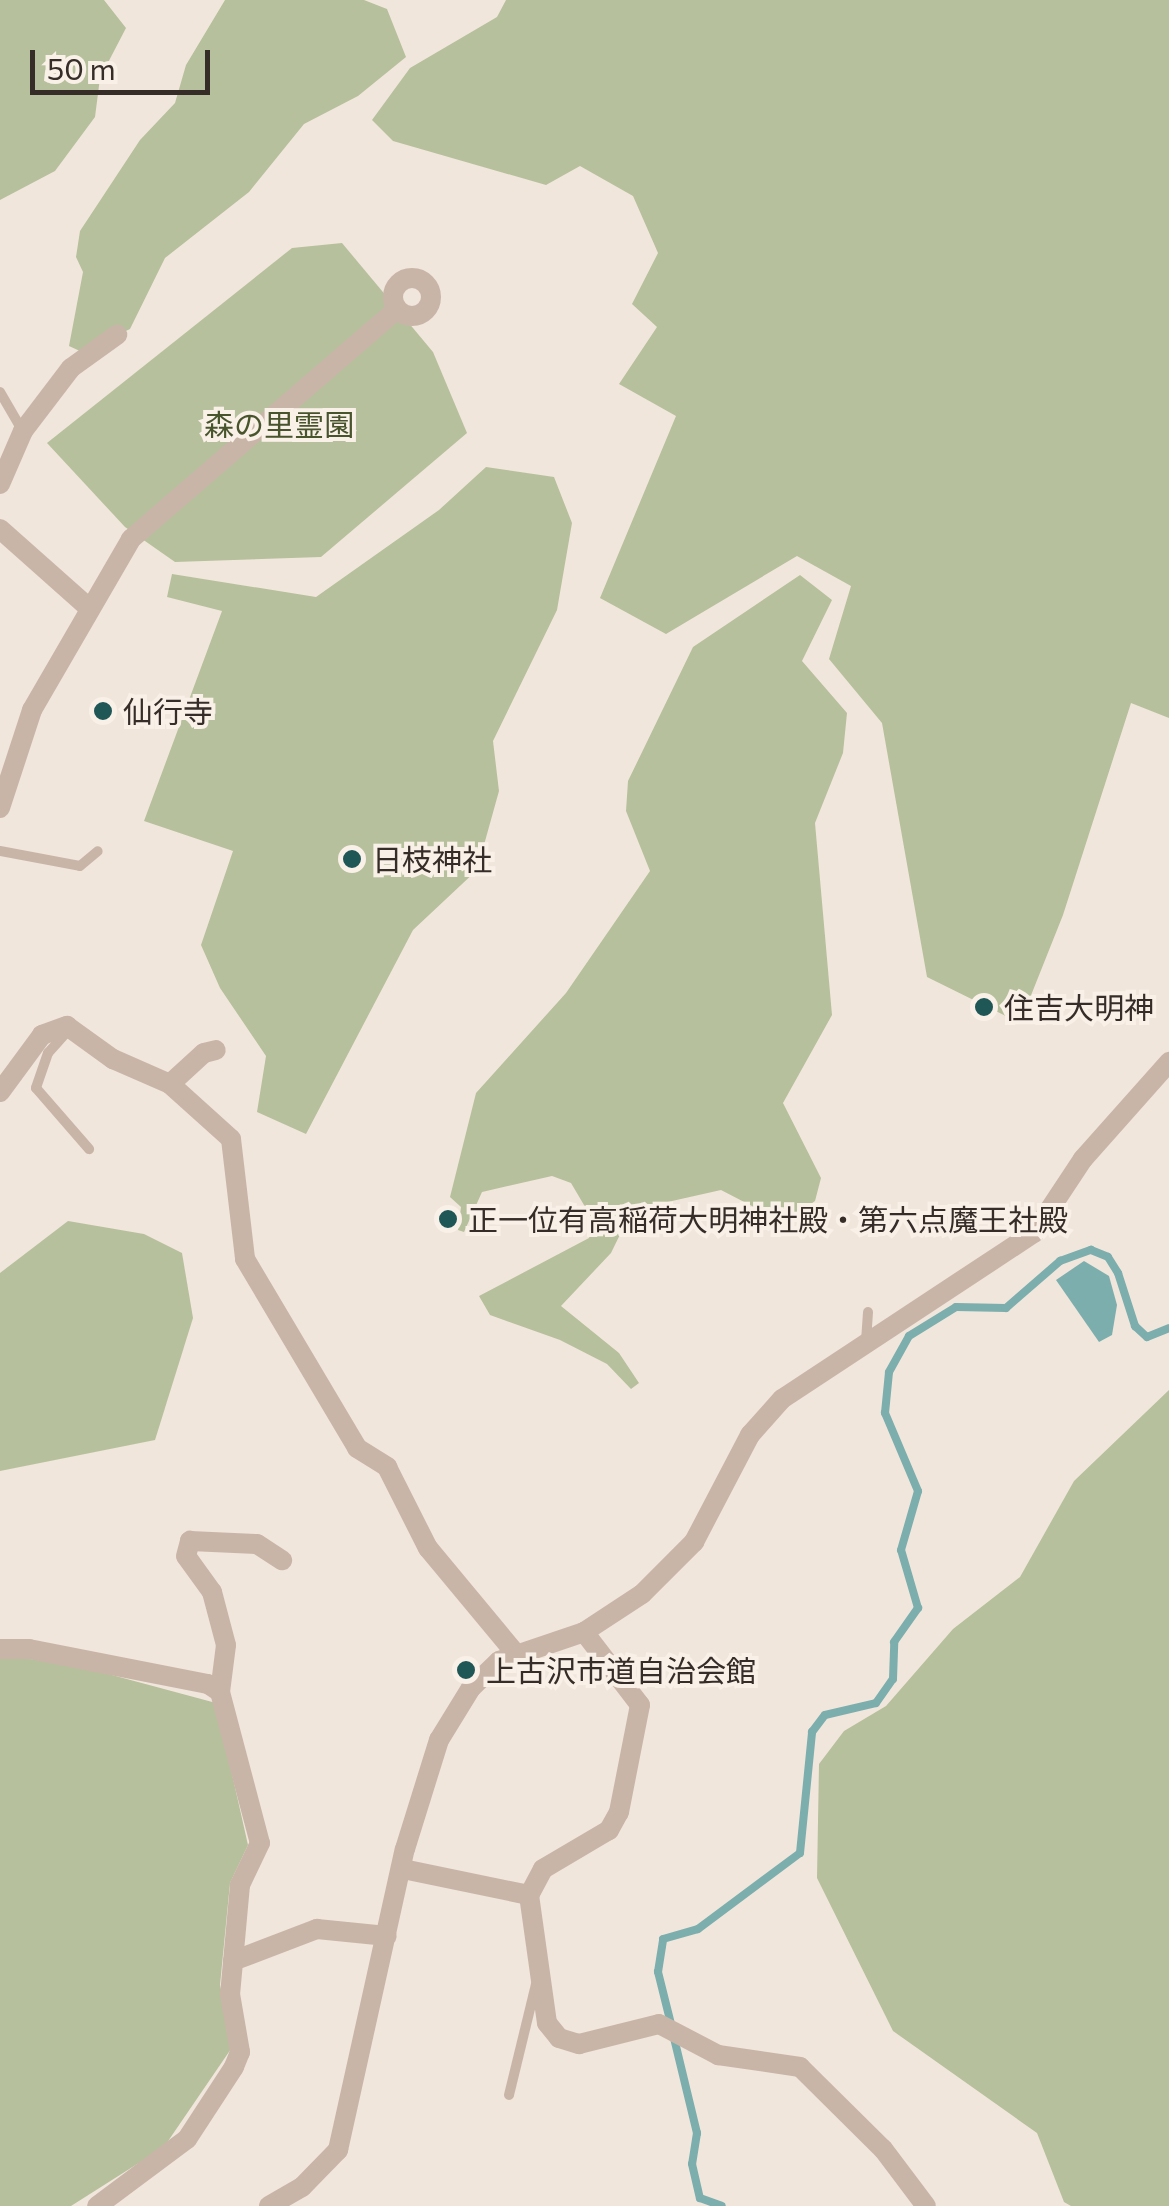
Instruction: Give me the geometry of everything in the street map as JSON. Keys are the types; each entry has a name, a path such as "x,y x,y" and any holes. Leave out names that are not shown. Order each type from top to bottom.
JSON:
{"street":[{"path":"0,808 20,736 132,538 396,310"},
{"path":"0,484 23,431 84,353 117,335"},
{"path":"0,528 90,608"},
{"path":"0,1092 42,1035 59,1024 70,1024 113,1059 170,1084 236,1148 245,1259 357,1448 387,1467 428,1548 516,1654"},
{"path":"170,1084 204,1053 216,1050"},
{"path":"268,2206 302,2187 338,2150 403,1869 439,1740 471,1688 516,1654 584,1632 642,1594 694,1542 750,1435 782,1399 1034,1233 1083,1159 1169,1062"},
{"path":"96,2206 187,2139 219,2095 240,2052 230,1994 240,1886 260,1843 220,1692 226,1646 212,1592 186,1556 190,1540 257,1544 282,1560"},
{"path":"584,1632 640,1705 619,1812 609,1830 542,1869 528,1894 547,2023 568,2042 667,2026 718,2054 800,2067 870,2134 926,2206"},
{"path":"0,1649 29,1649 220,1692"},
{"path":"403,1869 528,1894"},
{"path":"233,1961 317,1929 387,1936"}],"lane":[{"path":"0,392 23,431"},
{"path":"0,851 80,866 98,851"},
{"path":"70,1024 48,1053 36,1088 88,1149"},
{"path":"866,1342 868,1312"},
{"path":"509,2095 540,1972"}],"green space":[{"path":"0,0 104,0 126,28 100,78 95,117 55,171 0,200"},
{"path":"225,0 364,0 387,9 406,57 358,96 304,124 249,192 165,258 130,329 82,352 69,346 83,272 76,257 80,231 140,140 175,103 186,65"},
{"path":"506,0 1169,0 1169,718 1131,703 1063,915 1020,1023 927,977 882,723 829,659 851,586 797,556 666,634 600,598 676,416 619,384 657,327 632,304 658,253 633,196 580,166 546,185 393,141 372,120 410,68 497,17"},
{"name":"森の里霊園","path":"342,243 433,352 467,433 321,557 175,562 125,527 47,443 292,248"},
{"path":"486,467 554,477 572,523 557,610 493,741 499,791 477,870 413,930 306,1134 257,1112 266,1056 220,988 201,945 233,851 144,821 222,611 167,597 172,574 316,597 439,510"},
{"path":"800,575 832,600 802,661 847,713 843,753 815,823 832,1015 783,1103 821,1178 815,1201 785,1223 721,1190 632,1210 611,1253 561,1306 619,1353 639,1383 631,1389 607,1364 560,1340 490,1315 479,1296 589,1238 594,1222 571,1183 552,1176 482,1192 464,1232 458,1230 461,1207 450,1197 476,1093 566,993 650,871 626,811 628,781 693,647"},
{"path":"68,1221 144,1234 182,1253 193,1318 155,1440 0,1471 0,1273"},
{"path":"1169,1390 1169,2206 1071,2206 1064,2202 1037,2133 893,2031 817,1878 819,1764 844,1731 886,1706 953,1629 1020,1577 1074,1481"},
{"path":"0,1657 60,1661 216,1703 248,1845 230,1883 220,1985 233,2046 164,2147 71,2206 0,2206"}],"water":[{"path":"1084,1261 1109,1276 1117,1305 1112,1335 1099,1342 1056,1280"}],"waterway":[{"path":"671,2024 658,1972 663,1939 698,1929 800,1853 812,1732 825,1715 876,1703 893,1679 894,1642 918,1608 901,1550 918,1491 885,1413 889,1372 909,1336 956,1307 1006,1308 1060,1261 1091,1250 1108,1257 1118,1273 1135,1326 1147,1337 1169,1328"},
{"path":"674,2038 697,2133 692,2164 700,2198 722,2206"}],"place":[{"name":"仙行寺","path":"103,711"},
{"name":"日枝神社","path":"352,859"},
{"name":"住吉大明神","path":"984,1007"},
{"name":"正一位有高稲荷大明神社殿・第六点魔王社殿","path":"448,1219"},
{"name":"上古沢市道自治会館","path":"466,1670"}]}
